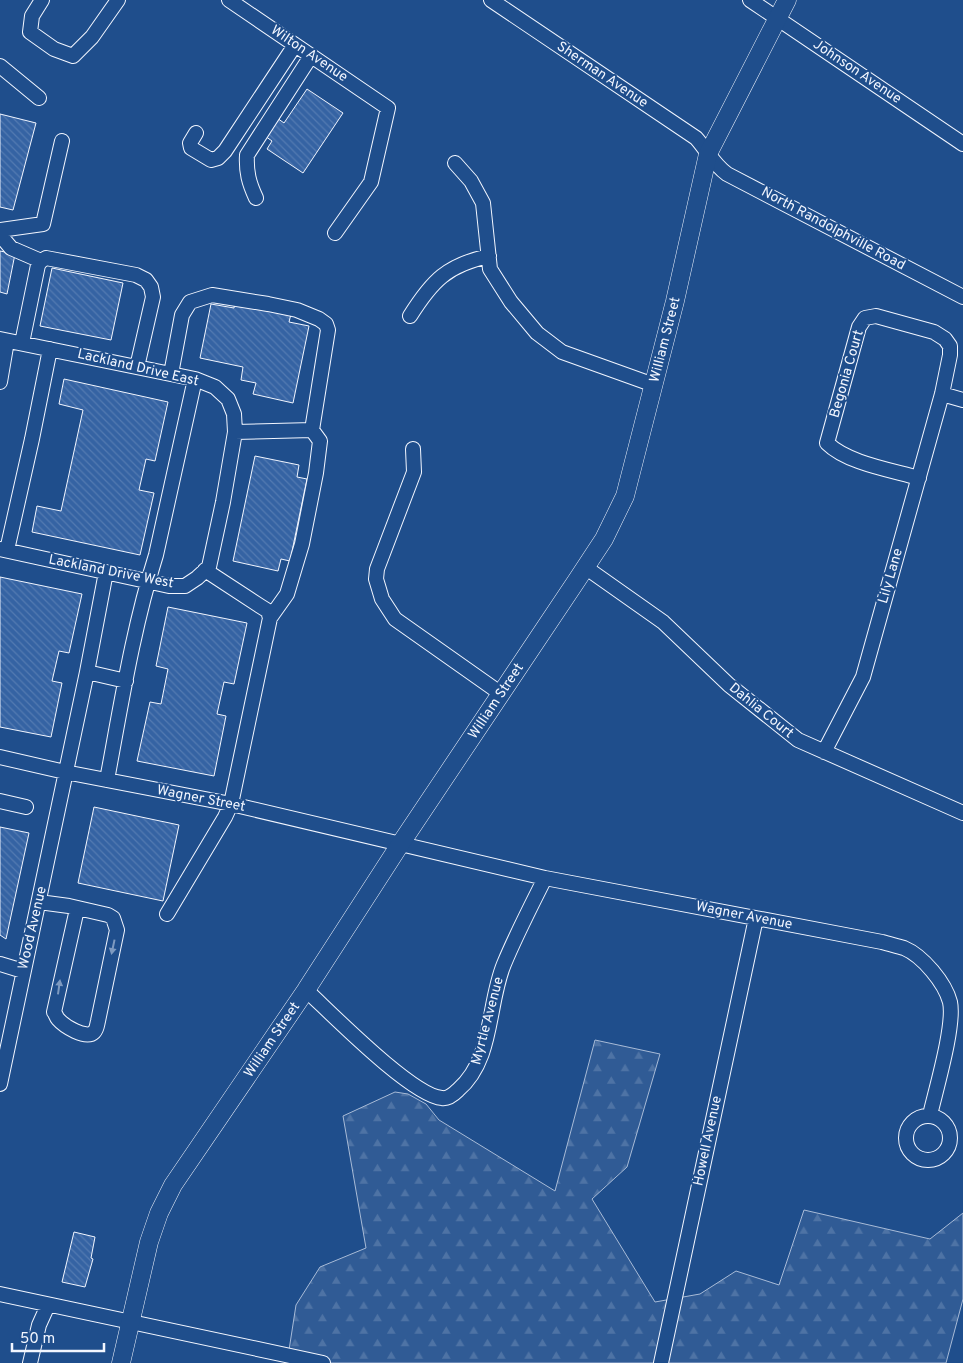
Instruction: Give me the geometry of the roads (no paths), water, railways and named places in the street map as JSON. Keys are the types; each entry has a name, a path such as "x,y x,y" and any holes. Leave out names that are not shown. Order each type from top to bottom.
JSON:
{"main road":[{"name":"William Street","path":"121,1363 149,1242 159,1214 173,1185 306,990 500,693 604,539 625,496 654,385 708,154 787,0"}],"street":[{"path":"42,0 32,16 30,32 54,49 74,56 92,37 118,0"},
{"name":"Wilton Avenue","path":"229,0 388,108 370,182 335,233"},
{"name":"Sherman Avenue","path":"491,0 696,138 708,154"},
{"name":"Johnson Avenue","path":"750,0 963,144"},
{"path":"196,133 190,143 191,148 211,160 218,158 239,131 296,45"},
{"path":"256,198 249,183 246,170 247,155 311,56"},
{"path":"0,66 39,98"},
{"path":"0,230 43,224 62,141"},
{"name":"North Randolphville Road","path":"708,154 719,168 727,174 963,297"},
{"path":"455,163 471,181 483,203 490,269 511,302 537,333 562,352 654,385"},
{"path":"0,235 11,248 41,260 46,258 99,267 136,275 146,280 151,287 153,297 137,367"},
{"path":"410,316 426,290 445,274 468,260 489,256"},
{"path":"22,343 38,266 41,260"},
{"path":"167,914 231,804 270,618 287,594 302,544 316,473 320,441 312,430 328,330 326,324 319,319 297,310 212,295 190,302 182,315 171,374"},
{"name":"Begonia Court","path":"919,478 850,458 835,451 828,443 859,327 865,318 876,316 934,332 945,338 950,346 950,355 942,394"},
{"path":"0,382 4,340"},
{"name":"Lackland Drive East","path":"4,340 195,379 215,387 228,399 234,414 235,432 223,502 209,567 206,570"},
{"path":"3,550 32,439 50,349"},
{"path":"107,780 126,681 195,379"},
{"path":"942,394 963,400"},
{"name":"Lily Lane","path":"824,752 863,677 942,394"},
{"path":"235,432 312,430"},
{"path":"413,449 414,472 377,569 376,580 382,599 395,618 500,693"},
{"name":"Lackland Drive West","path":"3,550 169,586 185,586 206,570"},
{"name":"Dahlia Court","path":"586,567 663,622 729,685 798,740 963,813"},
{"path":"206,570 268,612 270,618"},
{"name":"Wood Avenue","path":"0,1084 3,1058 39,902 65,772 88,672 106,572"},
{"path":"88,672 126,681"},
{"name":"Wagner Street","path":"0,757 65,772 231,804 401,843"},
{"path":"0,801 26,807"},
{"name":"Wagner Avenue","path":"401,843 545,878 882,942 905,949 924,961 940,982 950,1002 951,1023 930,1115"},
{"name":"Myrtle Avenue","path":"306,990 398,1073 422,1090 443,1098 456,1092 466,1083 480,1060 496,984 545,878"},
{"path":"39,902 76,912 96,912 113,918 117,930 96,1030 88,1035 77,1033 58,1019 54,1012 76,912"},
{"name":"Howell Avenue","path":"661,1363 756,918"},
{"path":"0,964 23,971"},
{"path":"0,1294 323,1363"},
{"path":"30,1363 39,1324 48,1305"}]}
